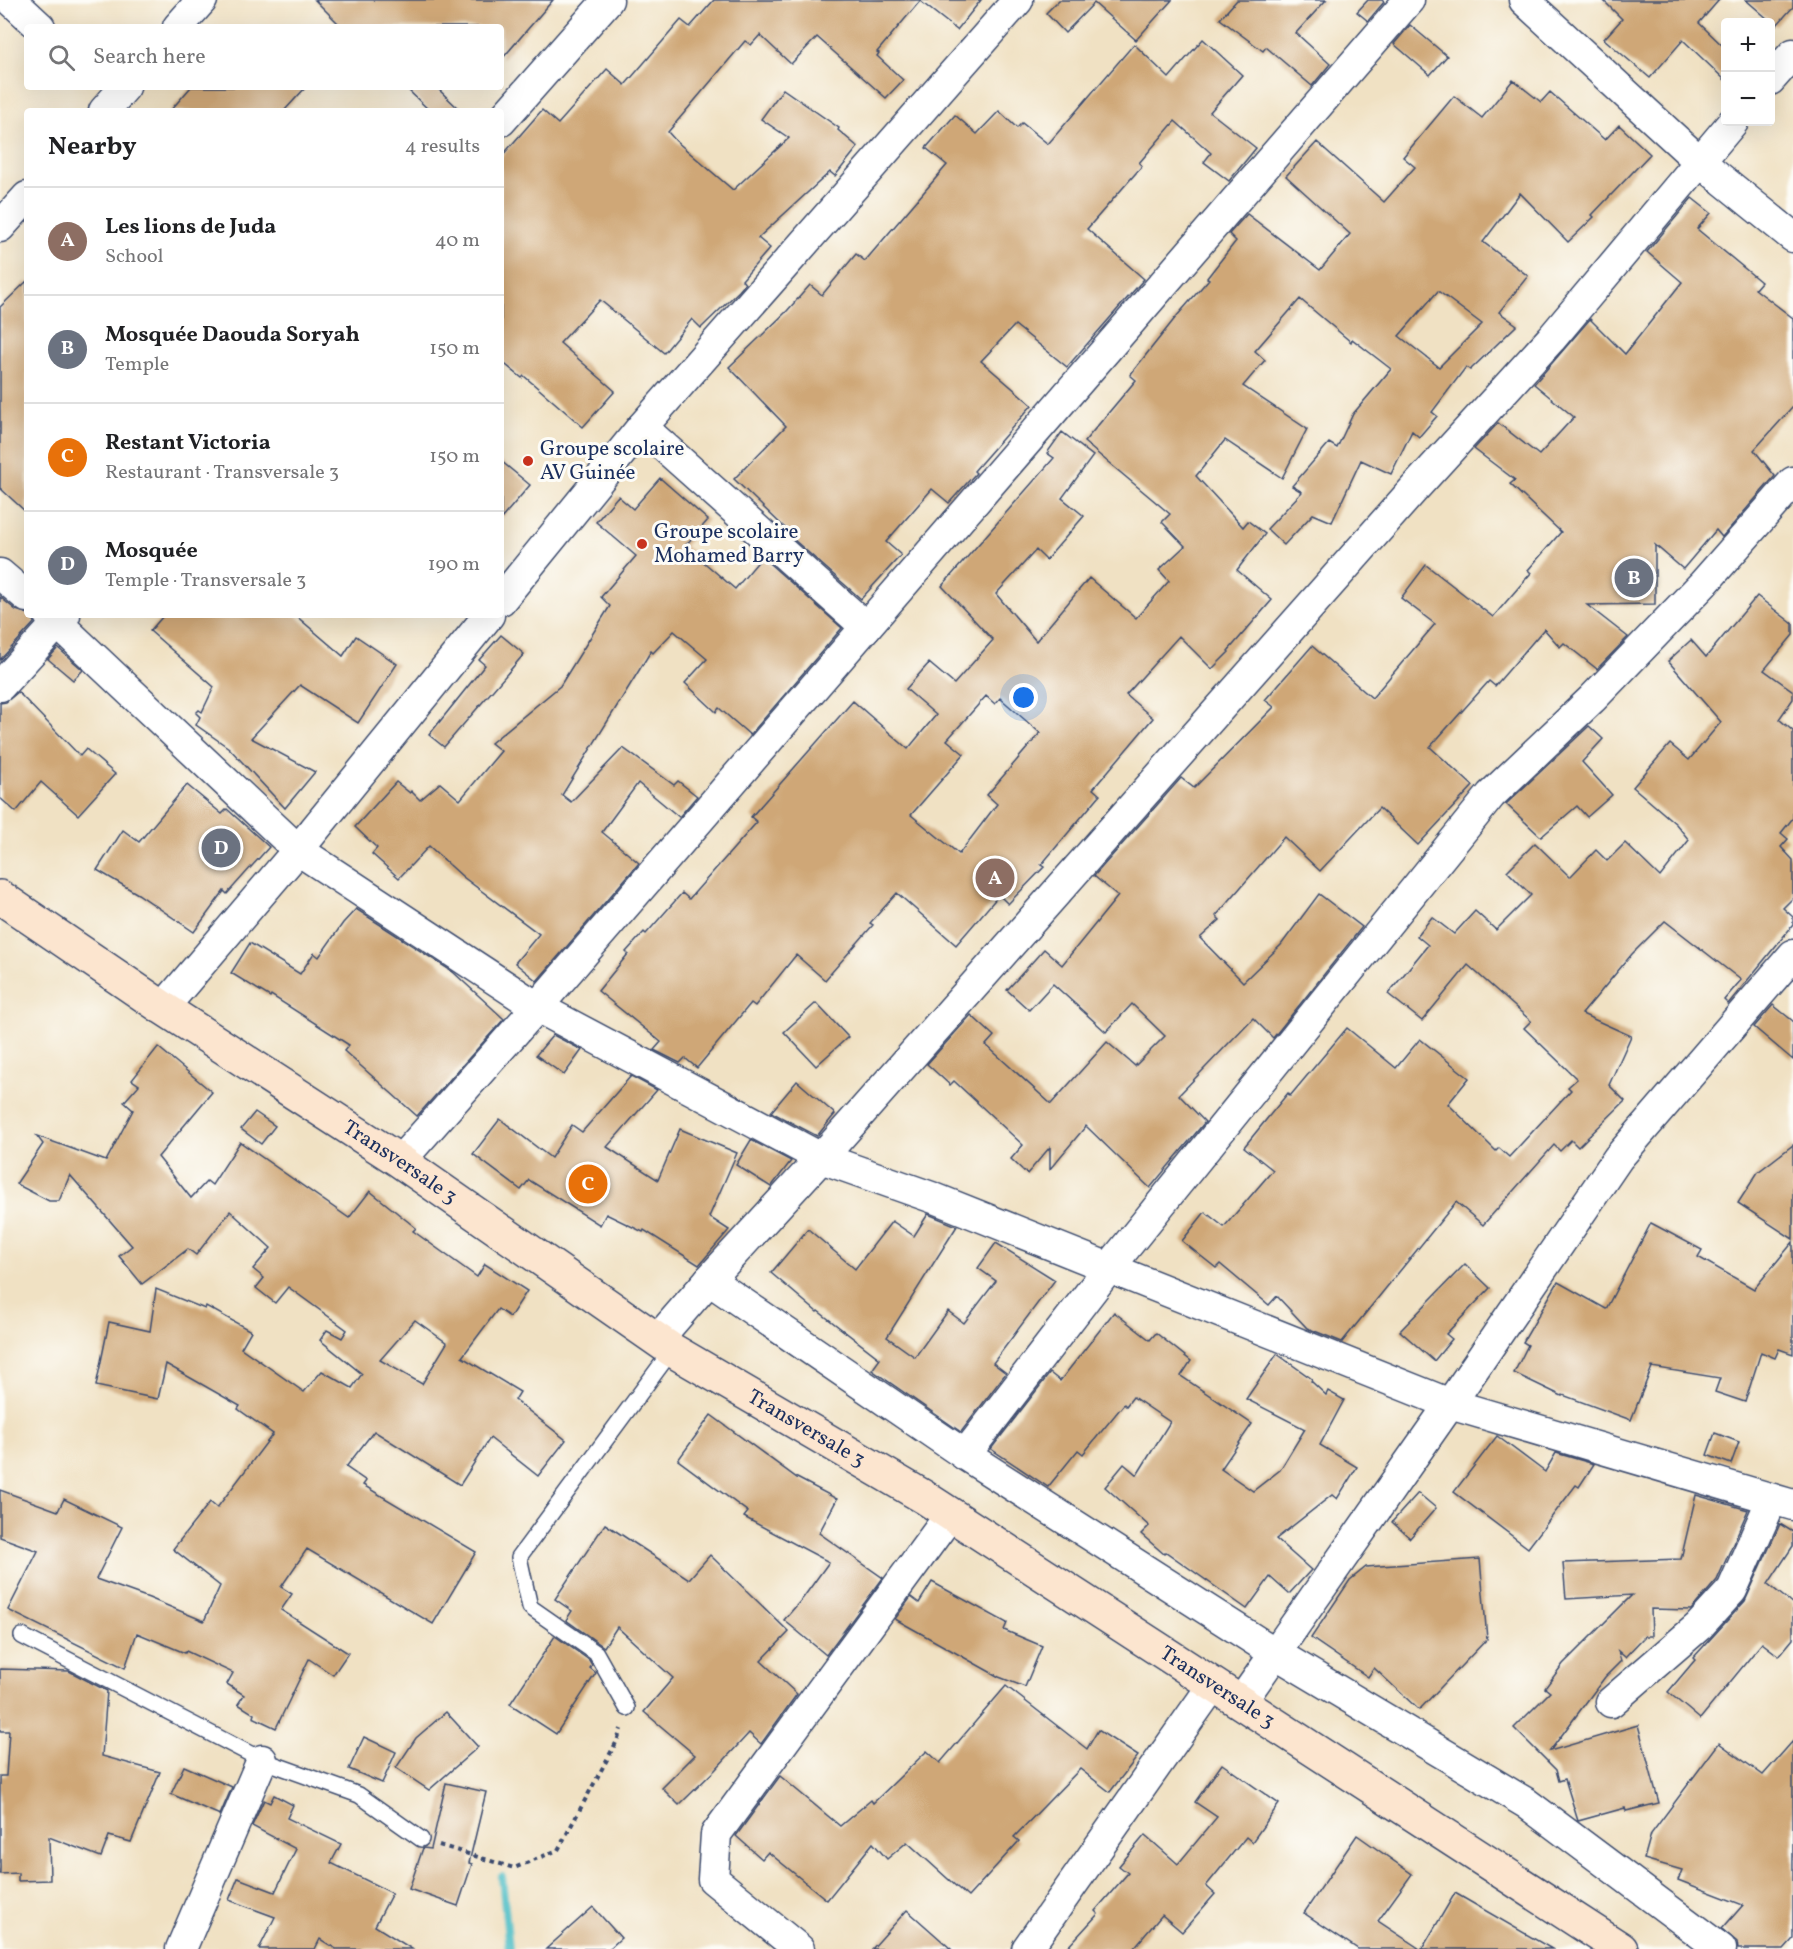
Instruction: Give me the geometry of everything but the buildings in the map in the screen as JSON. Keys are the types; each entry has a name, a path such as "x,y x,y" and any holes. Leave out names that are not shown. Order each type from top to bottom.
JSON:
{"main road":[{"name":"Transversale 3","path":"0,897 163,1008 400,1161 665,1345 924,1497 1621,1949"}],"street":[{"path":"11,0 37,24"},
{"path":"181,24 202,0"},
{"path":"504,118 608,0"},
{"path":"504,596 642,427 1018,0"},
{"path":"400,1161 537,1007 1409,0"},
{"path":"1524,0 1699,161 1793,237"},
{"path":"1775,74 1793,54"},
{"path":"665,1345 709,1280 821,1158 1414,489 1551,339 1730,126"},
{"path":"0,227 24,200"},
{"path":"642,427 866,627"},
{"path":"965,1455 1109,1268 1491,795 1592,699 1687,601 1793,482"},
{"path":"0,574 24,594"},
{"path":"0,686 57,618 298,850 537,1007 821,1158 934,1198 1450,1404 1782,1502 1732,1590 1699,1626 1611,1702"},
{"path":"163,1008 298,850 487,618"},
{"path":"1241,1702 1450,1404 1618,1158 1793,955"},
{"path":"709,1280 965,1455 1275,1653 1526,1803 1720,1949"},
{"path":"789,1946 713,1879 716,1834 950,1515"},
{"path":"1027,1949 1213,1685"},
{"path":"181,1949 262,1760"}],"lane":[{"path":"627,1708 596,1653 530,1607 519,1557 665,1345"},
{"path":"22,1636 262,1760 359,1795 422,1839"}],"path":[{"path":"422,1839 514,1868 558,1850 617,1741 627,1708"}],"waterway":[{"path":"502,1877 509,1949"}],"place":[{"name":"Groupe scolaire AV Guinée","path":"528,461"},
{"name":"Groupe scolaire Mohamed Barry","path":"642,544"},
{"name":"Mosquée Daouda Soryah","path":"1634,578"},
{"name":"Mosquée","path":"221,848"},
{"name":"Les lions de Juda","path":"995,878"},
{"name":"Restant Victoria","path":"588,1184"}]}
